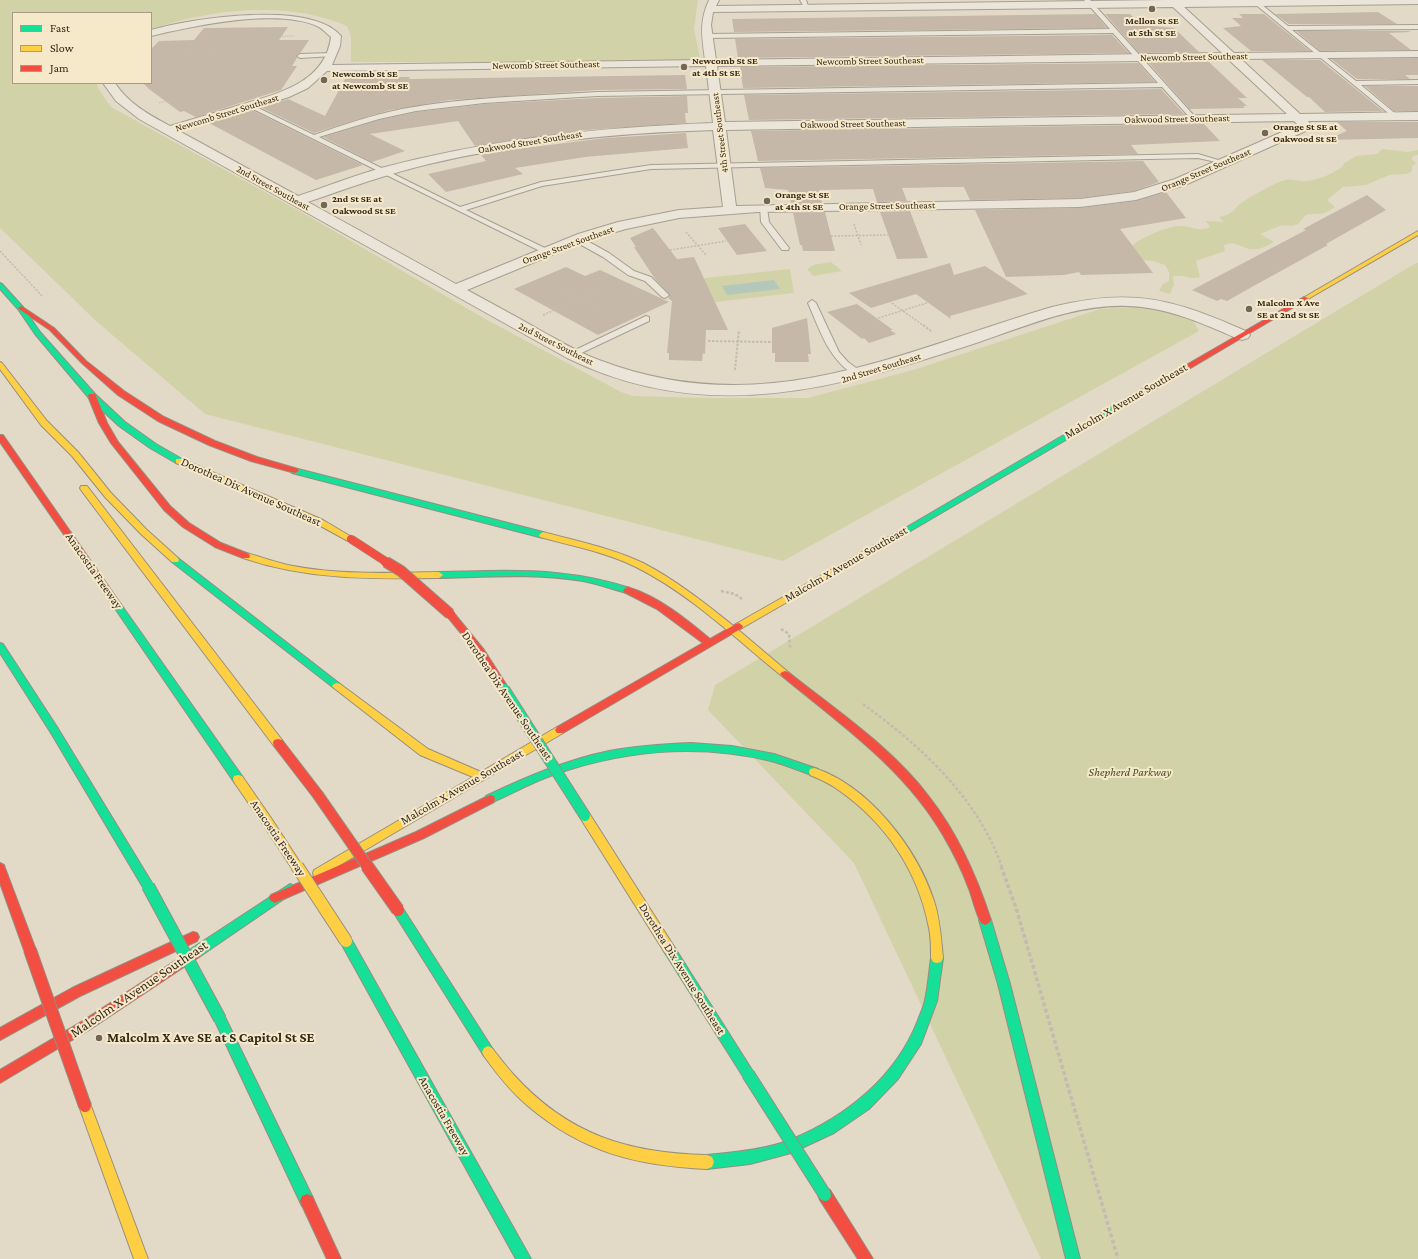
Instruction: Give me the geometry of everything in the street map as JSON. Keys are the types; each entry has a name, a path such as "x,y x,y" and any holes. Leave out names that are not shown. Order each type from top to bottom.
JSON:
{"main road":[{"name":"Malcolm X Avenue Southeast","path":"0,1076 85,1026 275,898 481,776 1418,232"},
{"name":"Dorothea Dix Avenue Southeast","path":"0,285 21,308 37,333 92,396 122,424 170,457 320,522 351,539 401,571 450,614 481,652 866,1259"},
{"path":"21,308 52,328 84,362 121,392 161,418 195,436 232,451 279,467 557,538 620,558 654,573 682,591 732,631 860,735 900,770 918,788 958,852 973,884 994,947 1073,1259"},
{"path":"0,364 44,423 75,454 125,514 189,572 410,743 424,752 481,776"},
{"path":"92,396 108,432 167,508 197,533 235,552 274,564 316,571 371,574 545,575 586,579 624,588 651,600 673,614 710,643"},
{"path":"44,423 59,453"},
{"name":"Anacostia Freeway","path":"0,437 267,821 346,941 524,1259"},
{"path":"77,478 318,795 398,910 496,1064 529,1101 552,1119 578,1135 602,1145 640,1156 673,1161 708,1162 740,1160 770,1154 801,1144 852,1114 876,1093 909,1054 922,1030 931,1005 936,979 937,953 932,906 913,863 887,826 856,798 839,785 819,774 776,758 730,748 706,746 656,746 591,758 568,765 524,782 421,835 275,898"},
{"path":"0,646 54,730 148,886 220,1019 334,1259"},
{"path":"0,868 141,1259"},
{"name":"Malcolm X Avenue Southeast","path":"225,921 275,898"},
{"name":"Malcolm X Avenue Southeast","path":"0,1034 76,992 204,931"}],"street":[{"path":"712,4 1418,0"},
{"path":"1173,2 1298,118"},
{"name":"4th Street Southeast","path":"712,4 706,21 730,210"},
{"name":"Newcomb Street Southeast","path":"152,33 180,24 217,18 255,16 290,17 310,20 330,29 336,36 335,48 323,68 314,80 303,88 250,106 169,130"},
{"name":"Newcomb Street Southeast","path":"323,68 1418,54"},
{"name":"2nd Street Southeast","path":"110,84 125,103 143,116 572,354 593,364 629,376 699,389 732,391 783,389 831,382 860,375 1017,324 1079,306 1102,302 1129,301 1170,307 1195,314 1242,335"},
{"name":"Oakwood Street Southeast","path":"296,201 385,171 481,149 555,136 643,128 1418,116"},
{"name":"Orange Street Southeast","path":"455,290 577,239 650,219 694,212 763,208 1099,202 1154,191 1180,182 1306,126 1298,118"}],"lane":[{"path":"1254,1 1395,116"},
{"path":"1089,2 1141,57 1194,119"},
{"path":"1286,28 1418,27"},
{"path":"708,36 1116,31"},
{"path":"300,56 331,55"},
{"path":"1356,83 1418,82"},
{"path":"314,137 374,118 415,109 506,99 598,94 1164,85"},
{"path":"250,106 385,171 546,252"},
{"path":"460,209 541,184 651,167 1198,156 1223,163"},
{"path":"763,208 765,222 785,248"},
{"path":"577,239 606,255 631,273 648,279 665,295"},
{"path":"812,303 835,353 845,364 860,375"},
{"path":"572,354 646,319"}],"path":[{"path":"227,37 298,36"},
{"path":"177,66 195,40 187,39"},
{"path":"188,51 288,49"},
{"path":"152,70 193,64 310,63 315,55"},
{"path":"177,66 183,80 199,92"},
{"path":"183,80 249,78 262,82"},
{"path":"154,104 249,78"},
{"path":"853,221 861,245"},
{"path":"685,231 706,255"},
{"path":"831,236 888,235"},
{"path":"670,250 726,241"},
{"path":"0,251 46,300"},
{"path":"561,289 601,310"},
{"path":"540,317 597,292"},
{"path":"875,319 930,302"},
{"path":"735,371 739,330"},
{"path":"708,341 772,342"},
{"path":"720,591 735,594"}],"green space":[{"path":"0,0 698,0 694,29 701,62 351,62 351,37 347,26 324,18 300,13 275,10 224,12 199,16 152,29 152,12 12,12 12,84 97,84 98,88 111,107 303,213 480,316 621,392 633,396 808,398 913,370 1100,309 1131,307 1161,311 1192,318 1199,331 783,561 205,414 96,321 0,228"},
{"path":"1382,149 1408,152 1418,150 1418,155 1413,156 1412,159 1416,163 1412,166 1412,171 1407,174 1389,175 1366,185 1343,187 1327,200 1335,207 1330,210 1323,213 1306,215 1298,224 1292,226 1282,225 1260,234 1274,242 1262,248 1249,249 1236,244 1224,245 1225,251 1196,261 1200,277 1173,277 1174,285 1170,294 1159,291 1163,284 1169,281 1169,272 1165,265 1152,261 1125,258 1130,248 1135,243 1155,232 1177,226 1203,229 1210,227 1206,221 1224,222 1219,217 1231,212 1244,201 1264,189 1285,180 1303,181 1320,178 1335,172 1343,166 1343,164 1356,156 1377,154"},
{"path":"831,262 842,271 813,276 807,269 813,265"},
{"name":"Shepherd Parkway","path":"1418,263 1418,1259 1041,1259 854,863 708,710 715,685"},
{"path":"790,269 794,293 715,302 686,280"}],"shaded area":[{"path":"774,280 780,289 727,295 722,286"}],"building":[{"path":"1378,12 1397,24 1289,24 1275,14"},
{"path":"1095,14 1107,28 734,32 732,19"},
{"path":"1105,14 1130,14 1134,18 1145,18 1153,26 1174,28 1199,52 1139,53"},
{"path":"1239,14 1264,14 1310,51 1251,51 1223,28 1241,26 1232,18 1243,18"},
{"path":"288,27 279,40 309,40 301,52 296,56 297,58 292,66 297,66 281,90 196,117 184,111 180,112 144,84 152,84 152,48 159,41 194,40 204,28"},
{"path":"1296,31 1408,31 1411,32 1389,33 1411,50 1320,51"},
{"path":"1112,35 1129,53 738,58 735,39"},
{"path":"1418,58 1418,75 1405,75 1410,79 1357,79 1331,59"},
{"path":"1262,60 1320,60 1383,111 1325,112 1309,97 1307,97"},
{"path":"1148,62 1209,62 1247,98 1238,98 1247,106 1243,106 1245,108 1190,109 1194,114"},
{"path":"1138,63 1155,82 743,88 740,67"},
{"path":"685,75 687,89 597,90 450,100 390,110 314,133 260,107 288,99 325,116 346,77 410,77 409,79"},
{"path":"1365,86 1418,86 1418,111 1394,111"},
{"path":"1161,89 1184,114 749,120 744,95"},
{"path":"687,96 688,113 685,113 686,123 587,130 475,146 458,121 370,134 405,151 372,162 323,137 379,120 416,112 484,104 597,98"},
{"path":"252,110 363,165 316,180 209,123"},
{"path":"1337,122 1418,122 1418,138 1326,140 1347,131"},
{"path":"1204,124 1220,141 1131,145 1138,154 758,161 751,131"},
{"path":"686,133 688,148 585,157 515,168 523,174 446,192 428,174 486,161 481,155 500,151 606,138"},
{"path":"1143,161 1159,182 1134,191 1080,198 970,200 964,187 902,188 907,201 877,202 873,189 819,190 822,203 791,203 788,190 765,188 760,168"},
{"path":"1166,192 1186,218 1120,229 1153,273 1081,275 1079,272 1064,275 1006,277 975,210 1080,208 1136,201"},
{"path":"1367,195 1386,210 1326,244 1328,245 1227,301 1221,299 1217,301 1192,290 1306,230 1303,229"},
{"path":"910,211 928,258 897,259 880,212"},
{"path":"825,212 835,251 803,251 802,245 800,245 793,213"},
{"path":"745,224 767,251 737,255 718,228"},
{"path":"653,228 677,259 694,257 728,330 706,330 705,354 703,353 702,361 669,360 669,353 667,353 672,301 668,298 670,295 655,279 634,247 636,247 630,238"},
{"path":"950,263 954,275 985,266 1028,294 950,316 951,319 916,294 871,308 849,293"},
{"path":"566,267 585,276 600,270 669,302 598,335 514,289"},
{"path":"857,304 893,330 890,330 896,334 869,343 827,312"},
{"path":"807,318 811,354 808,354 809,362 775,362 775,353 772,353 772,328"}],"traffic: fast":[{"path":"0,285 21,308 37,333 92,396 122,424 153,446 179,461"},
{"path":"899,534 1147,390"},
{"path":"295,471 543,535"},
{"path":"175,560 337,686"},
{"path":"439,575 559,575 605,583 627,590"},
{"path":"117,605 238,779"},
{"path":"0,646 54,730 148,886"},
{"path":"504,689 585,816"},
{"path":"490,799 529,781 568,766 609,755 650,748 691,746 732,749 774,758 814,772"},
{"path":"148,886 220,1019"},
{"path":"195,953 290,889"},
{"path":"398,910 488,1052"},
{"path":"985,920 1004,984 1073,1259"},
{"path":"346,941 524,1259"},
{"path":"669,949 748,1074"},
{"path":"707,1162 750,1158 791,1146 829,1128 864,1104 893,1075 916,1040 931,1001 937,958"},
{"path":"220,1019 307,1201"},
{"path":"748,1074 825,1195"}],"traffic: slow":[{"path":"1306,298 1418,233"},
{"path":"0,364 44,423 75,454 108,495 144,532 175,560"},
{"path":"179,461 320,522 351,539"},
{"path":"84,488 278,743"},
{"path":"739,626 899,534"},
{"path":"543,535 592,548 628,560 659,576 697,602 785,674"},
{"path":"246,556 292,569 316,572 391,576 439,575"},
{"path":"337,686 424,752 481,776"},
{"path":"318,873 560,730"},
{"path":"814,772 840,785 863,803 884,823 902,847 917,873 928,900 935,929 937,958"},
{"path":"238,779 267,821"},
{"path":"585,816 669,949"},
{"path":"267,821 346,941"},
{"path":"488,1052 509,1078 531,1101 556,1120 583,1136 611,1148 642,1156 674,1161 707,1162"},
{"path":"85,1106 141,1259"}],"traffic: jam":[{"path":"1147,390 1306,298"},
{"path":"21,308 52,329 84,362 121,393 161,419 212,443 254,459 295,471"},
{"path":"92,396 103,423 115,443 167,508 186,525 218,545 246,556"},
{"path":"0,437 117,605"},
{"path":"351,539 401,571 450,614"},
{"path":"627,590 650,600 681,620 710,643"},
{"path":"450,614 481,652 504,689"},
{"path":"560,730 739,626"},
{"path":"785,674 886,757 927,801 947,833 966,869 974,887 985,920"},
{"path":"278,743 318,795"},
{"path":"318,795 398,910"},
{"path":"275,898 420,835 490,799"},
{"path":"0,868 30,950"},
{"path":"0,1034 76,992 193,937"},
{"path":"30,950 85,1106"},
{"path":"0,1077 85,1026 195,953"},
{"path":"825,1195 866,1259"},
{"path":"307,1201 334,1259"}],"place":[{"name":"Mellon St SE at 5th St SE","path":"1152,9"},
{"name":"Newcomb St SE at 4th St SE","path":"684,67"},
{"name":"Newcomb St SE at Newcomb St SE","path":"324,80"},
{"name":"Orange St SE at Oakwood St SE","path":"1265,133"},
{"name":"Orange St SE at 4th St SE","path":"767,201"},
{"name":"2nd St SE at Oakwood St SE","path":"324,205"},
{"name":"Malcolm X Ave SE at 2nd St SE","path":"1249,309"},
{"name":"Malcolm X Ave SE at S Capitol St SE","path":"99,1038"}]}
